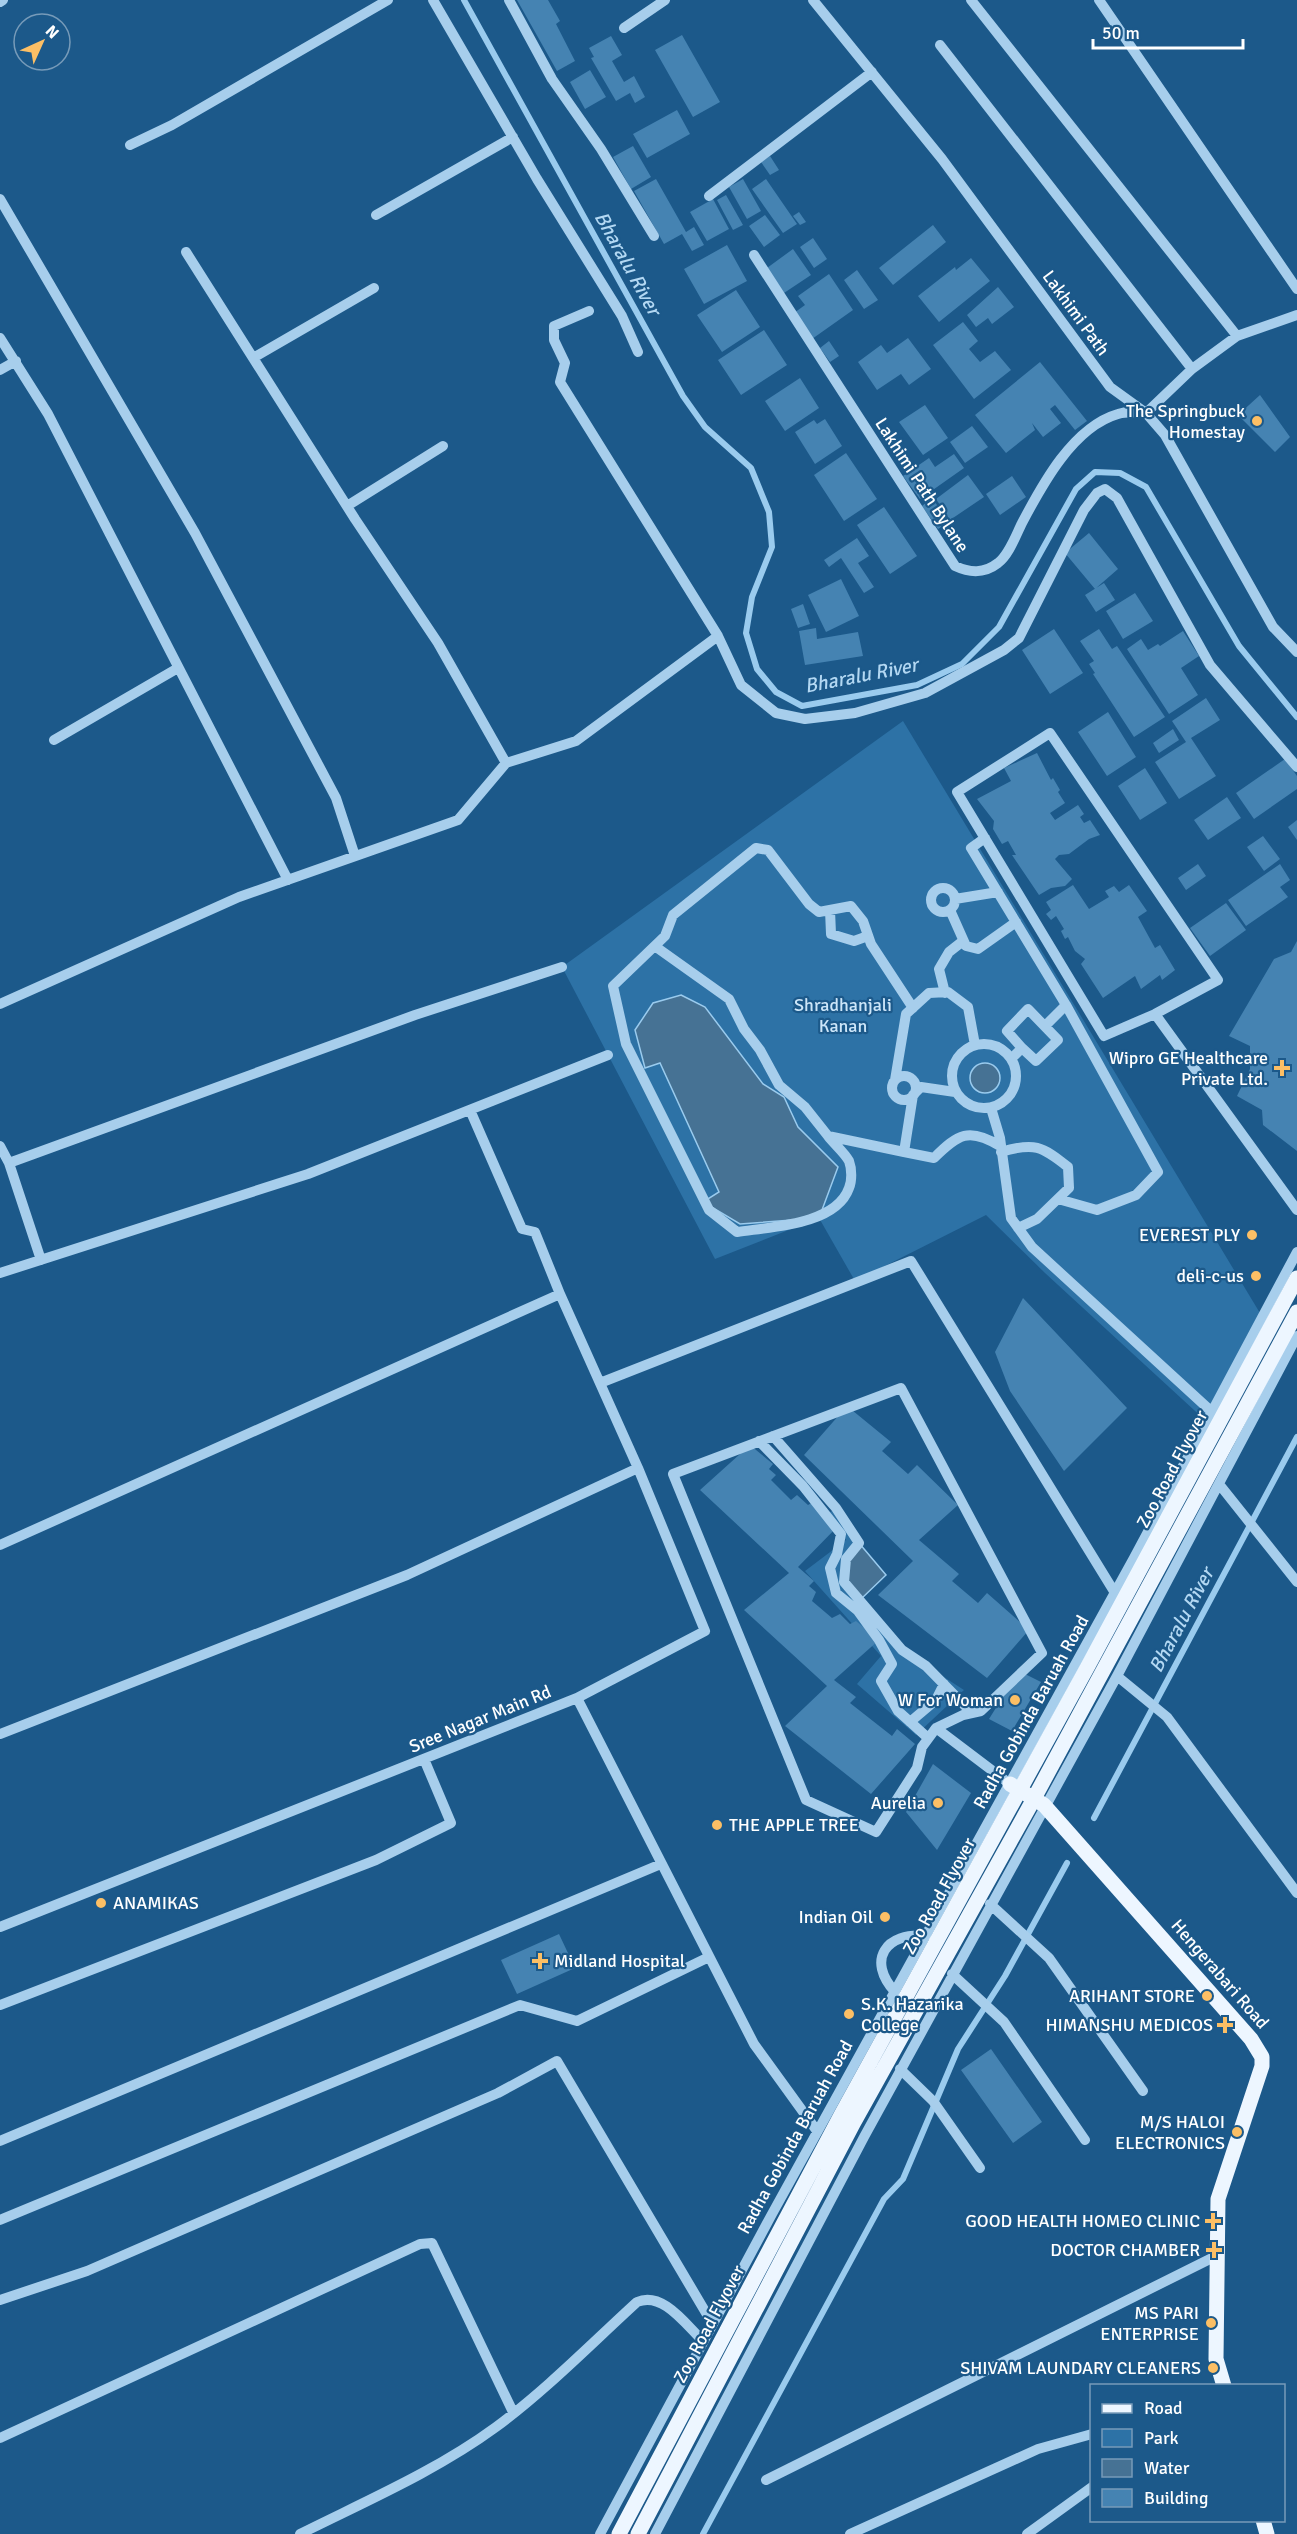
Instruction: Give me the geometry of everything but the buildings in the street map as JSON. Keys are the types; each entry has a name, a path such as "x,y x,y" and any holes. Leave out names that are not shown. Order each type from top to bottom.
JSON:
{"main road":[{"name":"Zoo Road Flyover","path":"619,2534 938,1937 1098,1648 1297,1278"},
{"name":"Zoo Road Flyover","path":"638,2534 855,2122 1031,1804 1297,1312"},
{"name":"Hengerabari Road","path":"1010,1784 1044,1805 1251,2039 1262,2057 1262,2066 1218,2199 1216,2359 1224,2384"}],"street":[{"path":"130,145 172,125 388,0"},
{"path":"434,0 513,137 622,316 638,352"},
{"path":"509,0 552,79 601,149 654,236"},
{"path":"624,28 665,0"},
{"name":"Lakhimi Path","path":"813,0 942,159 1110,387 1146,413 1165,435 1273,627 1297,652"},
{"path":"971,0 1237,336"},
{"path":"1099,0 1297,289"},
{"path":"940,45 1192,369"},
{"path":"709,196 872,72"},
{"path":"376,215 513,137"},
{"path":"0,199 200,544 336,798 355,856"},
{"path":"186,252 347,506 438,643 506,763"},
{"name":"Lakhimi Path Bylane","path":"754,255 955,566 966,571 980,572 1000,562 1042,486 1079,437 1096,424 1116,414 1146,413"},
{"path":"253,358 374,288"},
{"path":"589,311 554,326 555,340 565,363 560,382 718,636 741,685 776,713 805,719 855,713 925,693 1004,650 1019,638 1084,510 1097,493 1106,489 1117,498 1210,665 1297,767"},
{"path":"1146,413 1192,369 1237,336 1297,315"},
{"path":"0,339 48,414 288,880"},
{"path":"0,369 16,361"},
{"path":"347,506 443,446"},
{"path":"0,1004 239,897 458,819 506,763 576,741 718,636"},
{"path":"54,740 178,668"},
{"path":"1050,733 1218,980 1155,1014 1104,1036 957,792 1050,733"},
{"path":"985,838 971,848 1066,1005 1158,1172 1136,1195 1097,1210 1058,1199"},
{"path":"656,947 729,999 744,1029 760,1050 779,1085 805,1107 849,1162 852,1181 839,1205 820,1216 793,1224 737,1232 709,1210 626,1044 614,986 656,947 665,936 673,915 756,849 768,850 808,904 819,912 851,906 863,921 871,944 913,1008"},
{"path":"946,889 953,894 955,899 950,910 942,912 935,909 932,903 932,896 938,890 946,889"},
{"path":"955,899 998,892"},
{"path":"830,910 831,934 854,941 868,936"},
{"path":"950,910 966,946 978,949 1016,922"},
{"path":"945,993 939,969 949,952 963,941"},
{"path":"9,1163 415,1015 562,967"},
{"path":"916,1087 907,1099 896,1096 892,1086 906,1014 929,993 948,992 968,1007 975,1045"},
{"path":"1045,1026 1066,1005"},
{"path":"1029,1009 1058,1040 1036,1061 1023,1048 1007,1031 1029,1009"},
{"path":"1155,1014 1297,1210"},
{"path":"975,1045 990,1045 1001,1049 1011,1059 1016,1077 1009,1097 991,1108 971,1106 955,1092 952,1082 954,1062 960,1053 975,1045"},
{"path":"1011,1059 1023,1048"},
{"path":"0,1273 308,1174 608,1055"},
{"path":"895,1080 906,1076 916,1087 955,1092"},
{"path":"904,1152 916,1087"},
{"path":"991,1108 1001,1149 1011,1218 1018,1228 1032,1247 1212,1412"},
{"path":"470,1110 522,1229 535,1232 560,1294 638,1468 705,1631 577,1698"},
{"path":"828,1136 934,1158 948,1144 966,1133 984,1136 1001,1149 1022,1146 1047,1149 1068,1167 1068,1188 1037,1220 1018,1228"},
{"path":"0,1146 9,1163 41,1260"},
{"name":"Radha Gobinda Baruah Road","path":"600,2534 817,2131 1115,1593 1297,1252"},
{"path":"600,1383 911,1261 1115,1593"},
{"path":"0,1545 560,1294"},
{"path":"655,2534 900,2069 1117,1676 1297,1336"},
{"path":"901,1388 1042,1653 981,1711 936,1728 922,1747 917,1768 876,1832 806,1800 673,1474 773,1436 901,1388"},
{"path":"773,1436 836,1508 859,1543 846,1559 844,1582 902,1650 926,1666 972,1713"},
{"path":"759,1441 803,1486 841,1533 837,1554 830,1568 837,1593 858,1611 879,1640 892,1664 881,1681 898,1711 928,1738"},
{"path":"0,1734 407,1575 638,1468"},
{"path":"1219,1484 1297,1582"},
{"path":"1117,1676 1165,1715 1297,1893"},
{"path":"910,1722 936,1700 944,1684"},
{"name":"Sree Nagar Main Rd","path":"0,1927 577,1698 754,2044 817,2131"},
{"path":"936,1728 1010,1784"},
{"path":"0,2005 376,1860 451,1823 424,1759"},
{"path":"0,2141 661,1864"},
{"path":"990,1904 1049,1958 1143,2091"},
{"path":"895,1992 886,1982 880,1960 895,1939 914,1935 926,1936"},
{"path":"0,2220 520,2005 577,2021 709,1957"},
{"path":"952,1974 1004,2022 1085,2140"},
{"path":"0,2301 87,2271 498,2093 557,2061 712,2323"},
{"path":"900,2069 933,2101 980,2168"},
{"path":"0,2438 420,2244 432,2243 513,2412"},
{"path":"765,2480 1218,2255"},
{"path":"300,2534 429,2470 496,2427 637,2302 644,2299 662,2303 703,2341"},
{"path":"849,2534 1038,2449 1090,2435"},
{"path":"1027,2534 1090,2488"}],"green space":[{"name":"Shradhanjali Kanan","path":"903,721 1272,1333 1219,1433 1045,1273 986,1215 855,1281 819,1218 715,1259 562,967"},
{"path":"836,1508 859,1543 844,1582 902,1650 964,1690 916,1735 857,1684 881,1656 805,1571 846,1540 826,1515"}],"water":[{"path":"681,995 705,1007 763,1084 784,1097 798,1127 838,1167 819,1218 740,1224 703,1202 719,1192 660,1063 645,1068 635,1030 653,1003"},
{"path":"985,1063 996,1067 1000,1078 996,1089 985,1093 974,1089 970,1078 974,1067"},
{"path":"859,1543 886,1575 860,1600 844,1582 846,1559"}],"waterway":[{"name":"Bharalu River","path":"464,0 683,396 705,427 751,468 769,512 772,547 752,597 746,633 757,669 776,692 802,706 917,685 962,664 999,627 1076,489 1095,472 1120,473 1146,487 1239,646 1297,717"},
{"name":"Bharalu River","path":"1094,1818 1297,1437"},
{"path":"703,2534 884,2199 903,2179 958,2049 1005,1976 1067,1863"}],"place":[{"name":"The Springbuck Homestay","path":"1257,421"},
{"name":"Wipro GE Healthcare Private Ltd.","path":"1282,1068"},
{"name":"EVEREST PLY","path":"1252,1235"},
{"name":"deli-c-us","path":"1256,1276"},
{"name":"W For Woman","path":"1015,1700"},
{"name":"Aurelia","path":"938,1803"},
{"name":"THE APPLE TREE","path":"717,1825"},
{"name":"ANAMIKAS","path":"101,1903"},
{"name":"Indian Oil","path":"885,1917"},
{"name":"Midland Hospital","path":"540,1961"},
{"name":"ARIHANT STORE","path":"1207,1996"},
{"name":"S.K. Hazarika College","path":"849,2014"},
{"name":"HIMANSHU MEDICOS","path":"1225,2025"},
{"name":"M/S HALOI ELECTRONICS","path":"1237,2132"},
{"name":"GOOD HEALTH HOMEO CLINIC","path":"1213,2221"},
{"name":"DOCTOR CHAMBER","path":"1214,2250"},
{"name":"MS PARI ENTERPRISE","path":"1211,2323"},
{"name":"SHIVAM LAUNDARY CLEANERS","path":"1213,2368"}]}
